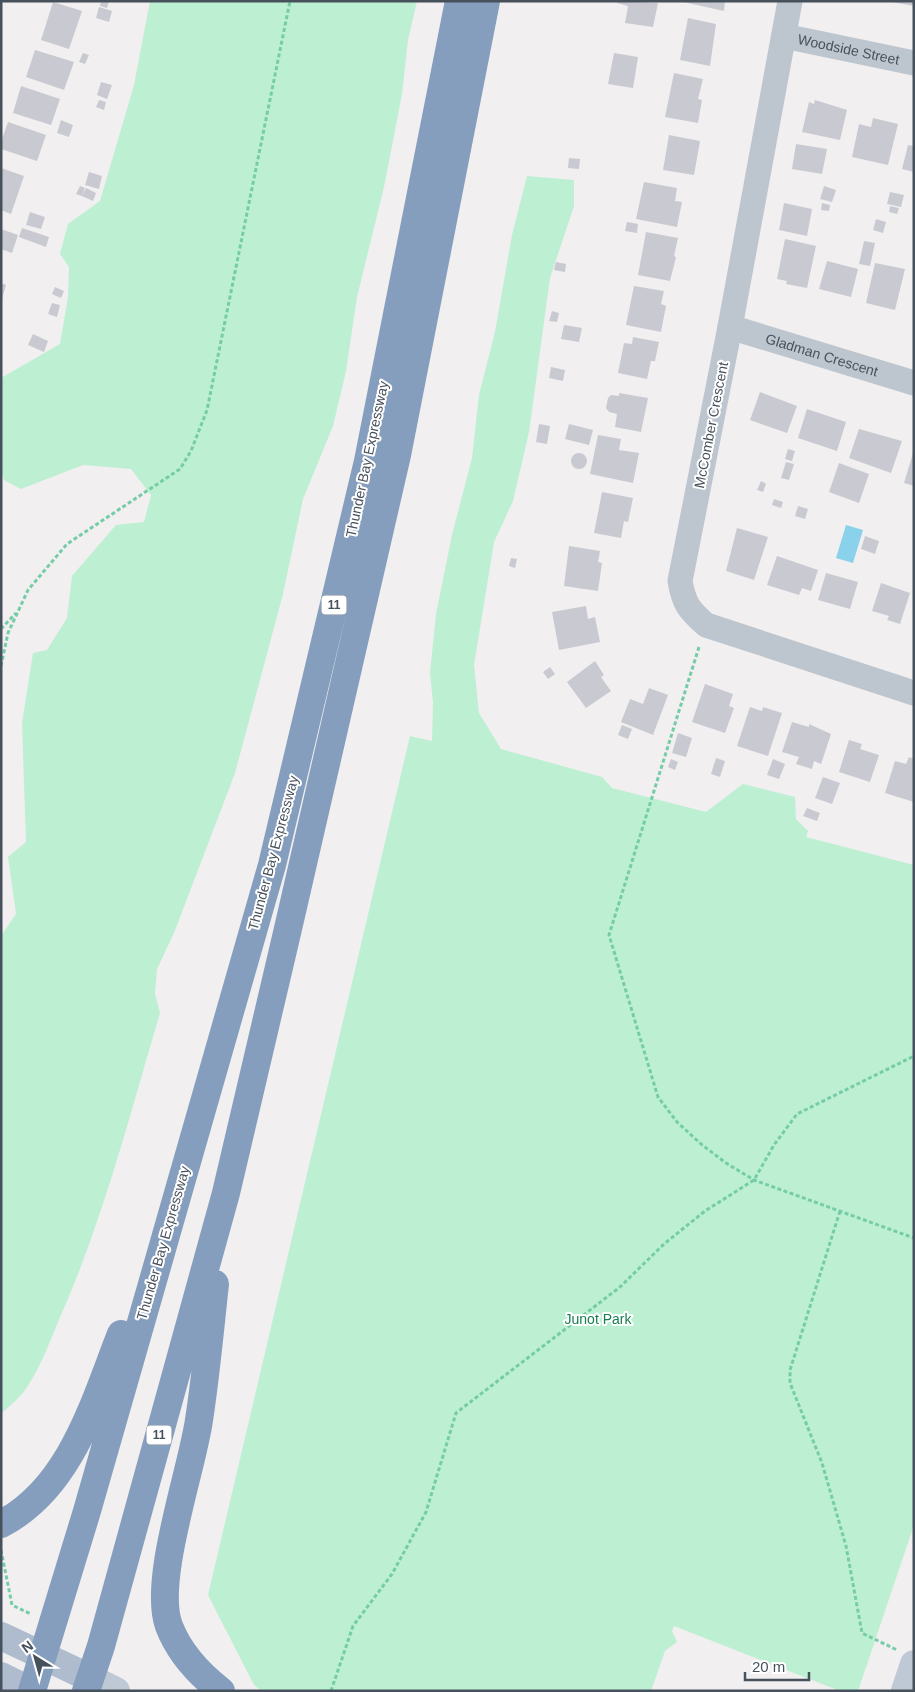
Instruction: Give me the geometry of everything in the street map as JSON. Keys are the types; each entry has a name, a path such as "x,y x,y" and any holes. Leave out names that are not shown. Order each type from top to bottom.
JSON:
{"highway":[{"name":"Thunder Bay Expressway","path":"32,1691 87,1511 272,865 366,470 459,1"},
{"name":"Thunder Bay Expressway","path":"88,1684 226,1192 397,455 486,1"},
{"path":"221,1691 203,1677 186,1656 169,1625 165,1600 176,1520 199,1422 226,1192"},
{"path":"1,1524 14,1518 42,1494 57,1476 84,1428 175,1200"}],"main road":[{"path":"1,1636 43,1654 88,1684 116,1691"},
{"path":"905,1691 909,1659"},
{"path":"1,1676 32,1691"}],"street":[{"name":"McComber Crescent","path":"790,1 730,327 680,581 683,599 692,613 706,625 914,693"},
{"name":"Woodside Street","path":"784,36 914,63"},
{"name":"Gladman Crescent","path":"730,327 914,384"}],"path":[{"path":"1,666 8,634 28,590 66,544 180,469 191,451 207,410 290,1"},
{"path":"1,629 19,610"},
{"path":"706,625 609,935 658,1097 677,1122 701,1144 726,1163 754,1180 914,1238"},
{"path":"331,1691 354,1626 392,1574 426,1512 456,1413 620,1287 664,1244 705,1211 754,1180 774,1145 797,1114 914,1056"},
{"path":"840,1211 790,1370 790,1384 822,1463 846,1546 862,1633 909,1659"},
{"path":"1,1550 12,1605 35,1616"}],"green space":[{"path":"150,1 417,1 408,40 402,94 384,187 357,297 346,371 333,426 303,499 283,594 235,773 174,933 157,969 155,994 160,1013 115,1165 90,1241 37,1370 22,1394 1,1414 1,936 16,914 8,857 26,842 22,723 33,653 47,650 67,618 72,576 116,525 144,522 151,495 131,469 83,465 21,489 4,480 1,468 1,378 60,344 68,297 69,267 60,254 68,224 100,201 134,85"},
{"name":"Junot Park","path":"527,176 574,180 574,206 550,278 529,432 513,501 494,542 474,665 479,713 501,749 602,777 612,788 706,812 743,784 795,797 796,819 808,831 806,837 914,865 914,1525 858,1691 840,1691 674,1626 672,1631 677,1642 665,1651 651,1691 262,1691 254,1685 208,1595 410,736 432,741 433,703 430,673 436,614 452,535 472,458 479,395 495,332 512,235"}],"water":[{"path":"846,525 863,530 853,563 836,558"}],"building":[{"path":"101,1 109,1 107,8 100,6"},
{"path":"617,1 658,3 653,27 625,23 628,6 617,3"},
{"path":"679,1 725,1 724,11"},
{"path":"914,1 914,6 892,2"},
{"path":"53,2 82,11 69,49 41,40"},
{"path":"99,7 112,11 109,22 96,18"},
{"path":"688,18 716,24 710,66 680,60"},
{"path":"35,50 74,62 64,90 26,77"},
{"path":"83,53 89,55 85,64 79,62"},
{"path":"614,53 638,57 633,88 608,84"},
{"path":"674,73 703,79 698,99 702,100 698,123 665,117"},
{"path":"101,82 112,85 107,99 97,95"},
{"path":"21,86 60,99 51,125 13,113"},
{"path":"99,100 106,102 104,110 96,107"},
{"path":"815,100 847,110 840,140 802,132 809,102 814,104"},
{"path":"873,118 898,124 888,165 852,157 859,124 871,127"},
{"path":"61,120 73,125 69,137 57,133"},
{"path":"8,122 46,135 37,161 1,149 1,142"},
{"path":"669,135 700,141 694,175 663,170"},
{"path":"796,144 827,149 822,174 792,169"},
{"path":"908,145 914,146 914,172 902,169"},
{"path":"569,158 580,159 579,169 568,168"},
{"path":"1,168 24,176 11,214 1,210"},
{"path":"89,172 102,176 99,189 85,185"},
{"path":"644,182 677,188 675,201 682,202 677,227 636,219"},
{"path":"80,186 85,188 82,196 76,194"},
{"path":"824,186 836,190 832,202 820,199"},
{"path":"86,188 96,193 93,201 82,196"},
{"path":"890,192 904,195 901,207 887,204"},
{"path":"784,203 812,209 807,236 779,230"},
{"path":"822,203 830,205 829,211 821,210"},
{"path":"890,206 899,208 897,214 889,212"},
{"path":"30,212 45,217 41,229 26,225"},
{"path":"876,219 886,222 883,233 873,230"},
{"path":"627,222 638,224 637,233 625,231"},
{"path":"22,228 49,237 46,247 19,237"},
{"path":"1,229 18,235 12,253 1,249"},
{"path":"646,232 678,238 674,256 676,257 670,281 638,275"},
{"path":"785,239 816,246 807,288 786,284 787,281 777,279"},
{"path":"864,241 875,243 870,266 859,264"},
{"path":"827,261 858,269 851,297 819,289"},
{"path":"556,262 566,264 565,272 554,270"},
{"path":"875,263 905,269 895,310 866,303"},
{"path":"1,283 6,285 2,299 1,298"},
{"path":"634,286 664,291 661,304 666,306 661,332 626,325"},
{"path":"55,287 64,291 61,298 52,294"},
{"path":"52,303 60,305 57,317 48,314"},
{"path":"552,311 559,313 557,322 549,321"},
{"path":"564,325 582,328 579,342 561,339"},
{"path":"33,334 48,341 44,352 28,345"},
{"path":"633,337 659,342 655,361 651,361 647,379 618,373 624,343 632,344"},
{"path":"551,367 565,370 563,381 549,378"},
{"path":"760,392 797,406 787,433 750,420"},
{"path":"619,393 648,398 641,432 615,427 617,414 609,412 606,408 608,398 611,395 619,396"},
{"path":"807,409 846,422 837,451 798,438"},
{"path":"539,424 550,426 547,444 536,442"},
{"path":"569,424 593,430 589,445 565,439"},
{"path":"859,429 902,441 891,473 849,458"},
{"path":"598,435 621,439 619,450 639,453 633,483 590,474"},
{"path":"788,449 795,451 792,461 785,459"},
{"path":"579,453 585,455 587,461 585,467 579,469 573,467 571,461 573,455"},
{"path":"914,453 914,486 904,483"},
{"path":"786,462 794,464 789,480 781,478"},
{"path":"839,463 869,474 859,503 829,492"},
{"path":"761,481 766,484 763,492 757,490"},
{"path":"602,492 633,498 628,522 624,521 621,538 594,533"},
{"path":"774,499 783,502 781,508 772,505"},
{"path":"798,506 808,509 805,519 795,516"},
{"path":"737,528 768,537 754,580 726,571"},
{"path":"865,536 879,541 875,554 861,549"},
{"path":"569,546 600,551 598,562 602,563 598,591 564,586"},
{"path":"777,556 818,570 811,591 802,588 799,595 767,585"},
{"path":"511,558 517,559 515,568 509,566"},
{"path":"826,573 858,582 850,609 818,600"},
{"path":"881,583 910,593 900,624 887,620 889,616 872,611"},
{"path":"586,606 588,619 595,617 600,642 559,650 552,612"},
{"path":"595,661 604,675 601,677 611,691 586,708 567,682"},
{"path":"550,667 555,674 548,679 543,672"},
{"path":"705,684 733,694 729,706 734,708 725,733 692,722"},
{"path":"649,688 668,695 653,735 621,722 630,699 643,704"},
{"path":"750,707 762,711 763,707 782,713 768,756 737,746"},
{"path":"792,722 809,727 809,724 831,734 821,764 814,761 812,769 796,764 799,757 782,752"},
{"path":"622,725 632,729 628,739 618,735"},
{"path":"678,733 692,738 686,757 672,753"},
{"path":"849,740 862,744 860,749 879,755 870,782 839,772"},
{"path":"909,757 914,759 914,802 885,793 895,761 906,764"},
{"path":"716,758 725,761 720,777 711,774"},
{"path":"671,759 678,762 675,770 668,767"},
{"path":"773,759 785,764 779,779 767,775"},
{"path":"823,777 840,783 832,804 815,798"},
{"path":"807,808 820,813 817,821 803,816"}]}
